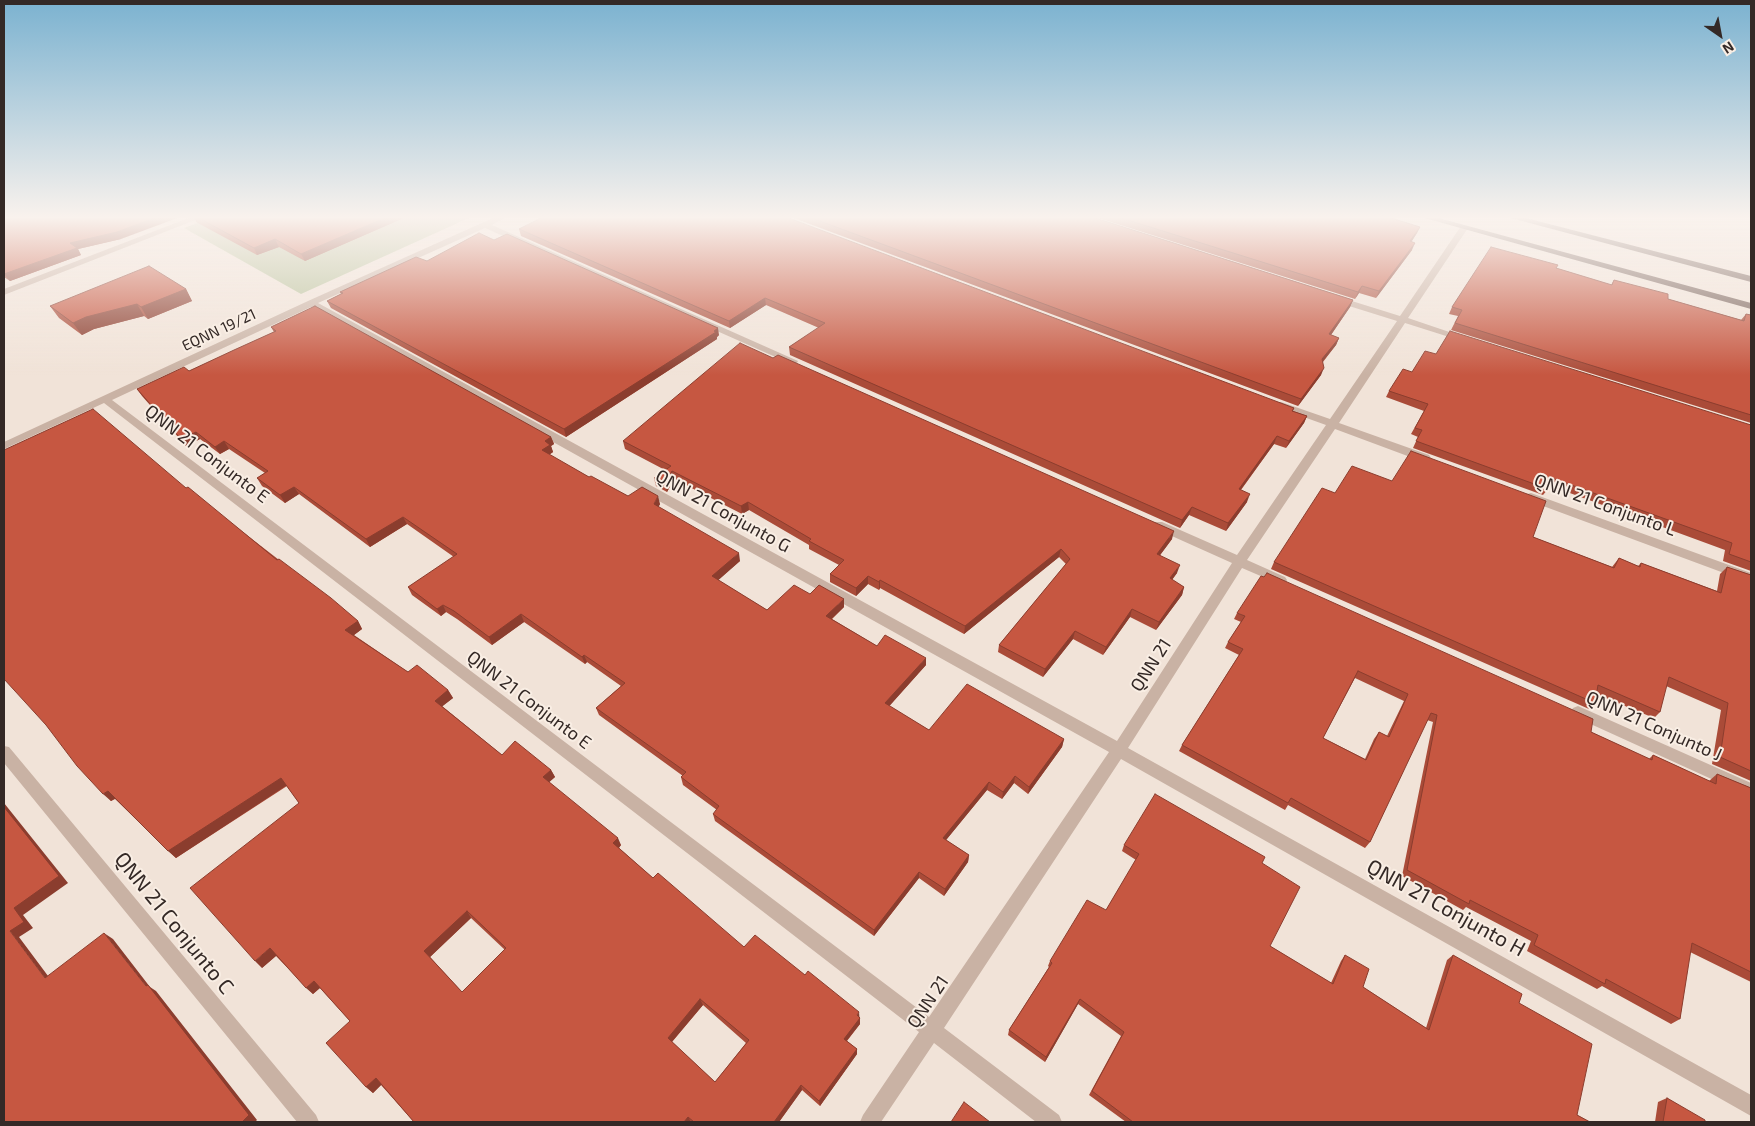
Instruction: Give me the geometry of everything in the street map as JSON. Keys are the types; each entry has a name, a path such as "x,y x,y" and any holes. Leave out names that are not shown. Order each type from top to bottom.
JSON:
{"main road":[{"path":"1617,270 1751,306"},
{"path":"1714,270 1751,279"}],"street":[{"path":"4,292 62,270"},
{"name":"EQNN 19/21","path":"4,446 385,270"},
{"path":"588,270 804,366"},
{"name":"QNN 21","path":"870,1122 1119,750 1240,561 1436,270"},
{"path":"1326,295 1478,343"},
{"name":"QNN 21 Conjunto G","path":"311,303 1119,750"},
{"name":"QNN 21 Conjunto E","path":"105,399 1052,1122"},
{"path":"1268,401 1435,462"},
{"name":"QNN 21 Conjunto L","path":"1519,493 1751,578"},
{"path":"1150,521 1295,586"},
{"name":"QNN 21 Conjunto J","path":"1569,708 1751,790"},
{"name":"QNN 21 Conjunto H","path":"1119,750 1751,1106"},
{"name":"QNN 21 Conjunto C","path":"4,752 309,1122"}],"green space":[{"path":"258,270 355,270 301,294"}],"building":[{"path":"4,270 17,270 4,274"},
{"path":"140,270 155,270 186,289 141,307 137,304 86,317 73,323 50,306"},
{"path":"389,270 587,270 718,328 714,331 716,332 564,429 327,301 343,293 340,292"},
{"path":"612,270 926,270 1294,408 1292,411 1307,416 1289,441 1277,436 1239,489 1250,494 1228,523 1192,507 1182,520 789,347 825,323 765,298 729,321"},
{"path":"951,270 1257,270 1353,300 1329,334 1339,338 1322,359 1324,368 1301,399"},
{"path":"1286,270 1395,270 1379,291 1362,286 1358,292"},
{"path":"1476,270 1561,270 1612,285 1614,280 1668,294 1668,299 1744,321 1746,314 1751,315 1751,415 1455,323 1462,310 1452,307"},
{"path":"315,306 551,437 545,441 550,445 542,450 589,477 591,476 628,496 642,487 658,496 654,504 739,553 712,576 767,610 794,585 810,594 819,585 844,599 826,616 877,646 885,635 926,658 885,703 929,730 967,684 1064,739 1029,787 1015,776 1003,792 989,782 943,838 969,855 945,889 919,872 874,930 713,814 719,806 681,777 686,772 596,708 625,683 584,655 582,657 521,614 489,637 454,611 443,605 437,609 408,587 457,554 403,517 366,539 294,487 280,495 257,478 268,471 224,441 215,447 196,432 181,439 137,389 184,367 189,371 276,331 271,327"},
{"path":"1450,331 1751,425 1751,562 1729,554 1732,543 1549,477 1548,489 1416,441 1422,430 1415,428 1428,404 1389,391 1403,369 1412,372 1425,351 1436,354"},
{"path":"740,343 773,358 778,355 1174,531 1157,554 1180,565 1170,578 1184,587 1159,622 1132,609 1106,647 1075,631 1045,669 999,645 1070,559 1061,549 965,626 880,580 879,582 868,576 856,588 830,574 844,560 809,541 811,539 748,502 741,506 672,471 665,484 654,478 671,466 623,441"},
{"path":"93,409 186,488 188,487 277,560 279,559 331,598 358,621 345,630 408,672 417,665 448,690 435,701 502,755 515,741 551,770 543,777 618,838 613,843 653,878 658,873 744,947 755,935 805,975 808,971 859,1012 857,1015 860,1018 844,1039 857,1049 819,1101 801,1085 774,1122 694,1122 688,1117 684,1122 414,1122 376,1078 366,1087 326,1043 350,1021 314,981 306,988 270,948 255,961 190,888 299,803 281,778 168,851 108,791 103,794 77,766 46,725 4,679 4,450","holes":["467,911 506,948 462,992 424,951","700,999 749,1040 715,1082 668,1038"]},
{"path":"1411,451 1546,501 1533,537 1614,568 1619,558 1640,567 1641,563 1721,593 1727,567 1751,575 1751,771 1720,757 1728,703 1669,677 1660,712 1598,685 1595,703 1274,562 1322,488 1335,493 1352,466 1392,481"},
{"path":"1267,573 1593,719 1591,732 1652,760 1653,755 1716,784 1717,774 1751,788 1751,972 1692,943 1680,1019 1606,979 1605,984 1534,945 1538,935 1470,900 1469,904 1407,870 1437,715 1431,713 1370,842 1291,798 1288,803 1182,745 1243,649 1228,642 1245,616 1237,613 1261,576 1264,577","holes":["1358,671 1408,694 1389,737 1379,732 1366,760 1323,738"]},
{"path":"1155,794 1265,857 1262,863 1300,887 1270,946 1333,984 1345,955 1369,969 1363,987 1429,1030 1453,955 1522,994 1519,1003 1592,1044 1577,1115 1590,1122 1133,1122 1092,1091 1124,1032 1080,999 1046,1057 1009,1030 1052,963 1050,961 1087,900 1106,910 1139,854 1124,845"},
{"path":"4,807 59,876 14,908 24,922 10,931 45,978 104,933 146,986 148,985 249,1115 242,1122 4,1122"},
{"path":"1667,1098 1705,1120 1705,1122 1663,1122"},
{"path":"964,1102 990,1122 951,1122"}]}
